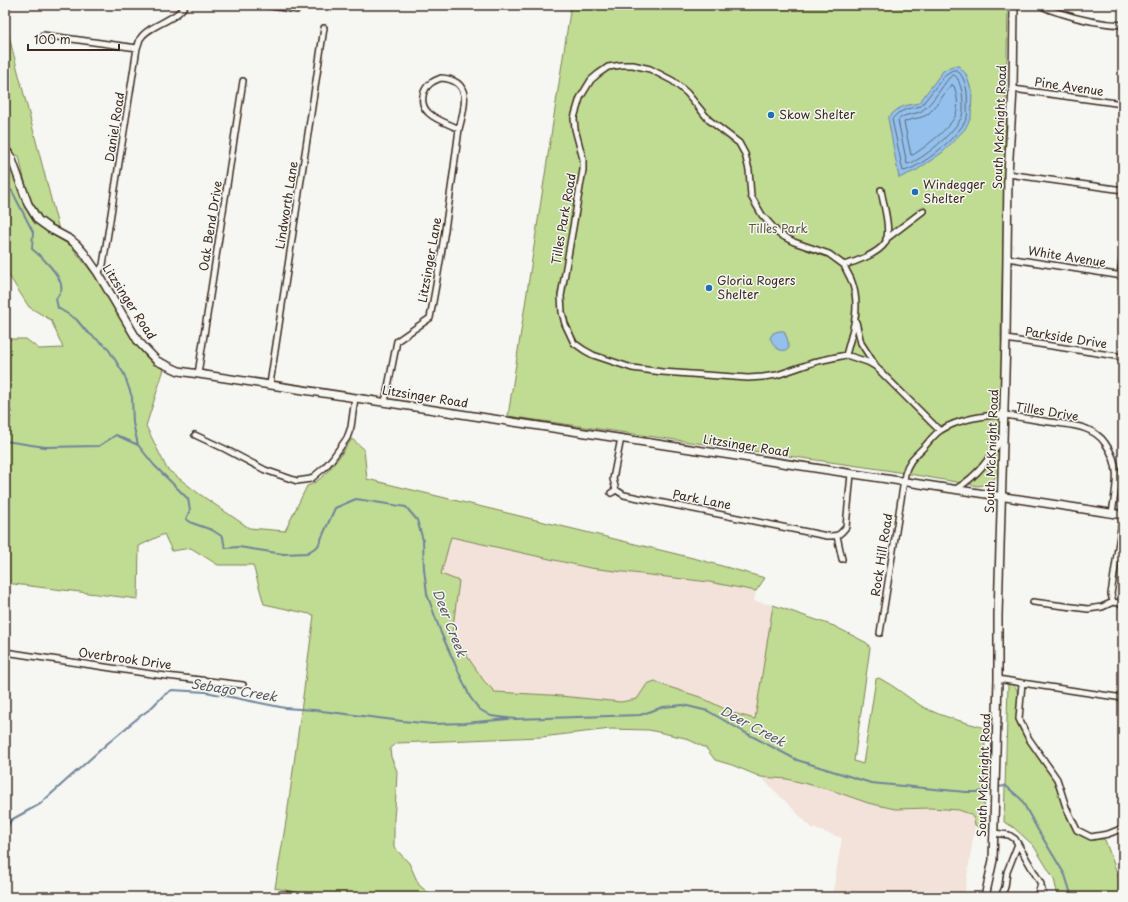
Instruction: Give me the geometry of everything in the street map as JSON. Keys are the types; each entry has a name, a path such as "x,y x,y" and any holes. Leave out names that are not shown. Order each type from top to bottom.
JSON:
{"street":[{"name":"Daniel Road","path":"98,273 104,265 137,48 140,39 146,33 180,11 185,5"},
{"path":"265,5 298,10 306,5"},
{"name":"South McKnight Road","path":"985,897 993,860 994,833 998,615 1006,339 1008,174 1013,89 1014,5"},
{"path":"1040,5 1044,8 1076,18 1112,25 1123,25"},
{"name":"Lindworth Lane","path":"270,384 324,28"},
{"path":"43,35 137,48"},
{"name":"Tilles Park Road","path":"846,355 856,319 856,298 852,281 844,265 829,254 794,242 779,234 762,215 752,196 745,154 739,143 709,120 673,80 650,69 633,65 608,67 591,80 580,98 574,118 575,129 583,159 583,170 561,296 562,312 565,324 574,343 594,355 632,368 662,372 748,378 777,375 818,361 846,355 868,362 875,366 939,430"},
{"name":"Litzsinger Lane","path":"385,402 397,341 430,318 450,201 465,93 456,82 441,78 434,81 428,85 423,97 423,104 426,110 437,119 459,129"},
{"name":"Oak Bend Drive","path":"198,374 243,81"},
{"name":"Pine Avenue","path":"1013,89 1123,104"},
{"name":"Litzsinger Road","path":"5,149 11,157 28,204 38,220 77,245 98,273 138,341 157,361 179,371 1123,515"},
{"path":"1008,174 1123,190"},
{"path":"844,265 870,255 885,243 887,226 881,190"},
{"path":"886,239 923,212"},
{"path":"1122,276 1123,254"},
{"name":"White Avenue","path":"1007,258 1122,276"},
{"path":"856,319 861,343 875,366"},
{"name":"Parkside Drive","path":"1006,339 1123,357"},
{"path":"195,435 265,470 297,480 311,479 329,463 347,438 351,427 355,398"},
{"path":"904,481 907,466 939,430 953,424 980,417 1004,415"},
{"name":"Tilles Drive","path":"1004,415 1082,427 1095,432 1105,441 1116,463 1116,481 1112,513"},
{"path":"956,489 981,469 989,459 1003,435"},
{"path":"611,493 616,490 613,479 621,438"},
{"path":"842,559 837,536 846,527 851,474"},
{"name":"Rock Hill Road","path":"880,633 904,481"},
{"name":"Park Lane","path":"616,490 627,496 827,536 837,536"},
{"path":"1113,602 1111,594 1123,515"},
{"path":"1034,602 1088,609 1102,607 1113,602 1123,604"},
{"name":"Overbrook Drive","path":"5,652 158,675 243,685"},
{"path":"998,679 1123,698"},
{"path":"1022,683 1019,718 1029,739 1057,778 1066,807 1077,830 1091,837 1108,834 1123,828"},
{"path":"994,833 1009,835 1015,839 1042,884 1044,897"},
{"path":"1002,897 1006,888 1007,872 1018,844"},
{"path":"1037,897 1041,885"},
{"path":"274,897 284,895 295,897"}],"shaded area":[{"path":"450,537 590,568 709,582 756,591 754,601 773,605 755,719 733,713 700,697 662,685 655,681 647,684 637,699 621,702 551,695 495,692 484,681 452,634 459,581 440,574"},
{"path":"761,777 787,779 831,790 868,803 895,809 931,808 959,810 970,814 974,819 975,825 964,897 832,897 842,838 812,828"}],"green space":[{"name":"Tilles Park","path":"571,5 1008,5 1001,335 1004,406 999,471 992,482 979,486 886,470 508,416"},
{"path":"5,21 59,230 46,222 35,208 25,182 19,156 16,155 5,142"},
{"path":"5,157 14,174 30,216 36,224 71,246 97,279 141,351 151,362 164,369 146,426 167,469 198,493 249,528 285,531 307,486 320,479 326,473 352,439 364,449 367,479 697,559 765,578 756,591 709,582 590,568 451,537 441,574 459,581 452,634 484,681 495,692 550,695 621,702 637,699 647,684 655,681 700,697 733,713 755,719 773,605 834,626 867,643 870,648 854,761 863,764 876,679 879,678 930,711 985,728 984,827 979,828 975,825 974,819 970,814 959,810 931,808 895,809 868,803 831,790 787,779 761,777 732,765 715,760 706,748 685,738 649,730 611,729 541,737 397,743 390,749 391,757 397,771 394,847 409,863 419,885 432,896 436,897 321,897 275,888 287,815 314,615 264,604 253,565 218,565 191,548 172,551 164,534 139,546 138,599 5,583 5,423 7,423 13,415 7,404 5,404 5,339 26,339 39,349 63,348 51,320 29,307 6,271 7,237 5,234"},
{"path":"1008,684 1014,686 1017,690 1017,718 1019,727 1054,777 1066,813 1073,827 1084,837 1105,840 1123,889 1123,897 1058,897 1054,879 1033,845 1013,827 1004,822"}],"water":[{"path":"952,66 959,66 966,74 972,92 971,117 965,129 943,152 917,170 899,178 888,118 902,107 919,103 943,71"},
{"path":"784,331 787,338 789,348 787,350 778,349 774,346 770,338 773,333"}],"waterway":[{"name":"Deer Creek","path":"5,186 12,191 33,232 32,249 51,268 59,280 61,291 56,299 58,308 76,319 86,331 107,347 124,374 132,397 133,423 138,445 154,465 188,499 190,510 186,519 192,523 212,530 223,537 226,548 239,547 283,554 307,553 318,546 335,508 356,499 406,507 417,520 423,540 427,594 441,633 470,697 479,709 491,716 515,719 640,715 663,707 683,705 708,711 797,760 871,783 966,792 980,792 993,787"},
{"path":"5,441 45,447 99,446 116,435 138,445"},
{"name":"Sebago Creek","path":"5,831 11,820 40,804 108,743 150,709 164,695 172,690 206,692 285,708 433,724 508,719"},
{"name":"Deer Creek","path":"997,787 1006,786 1021,799 1065,875 1072,897"}],"place":[{"name":"Skow Shelter","path":"771,115"},
{"name":"Windegger Shelter","path":"915,192"},
{"name":"Gloria Rogers Shelter","path":"709,288"}]}
